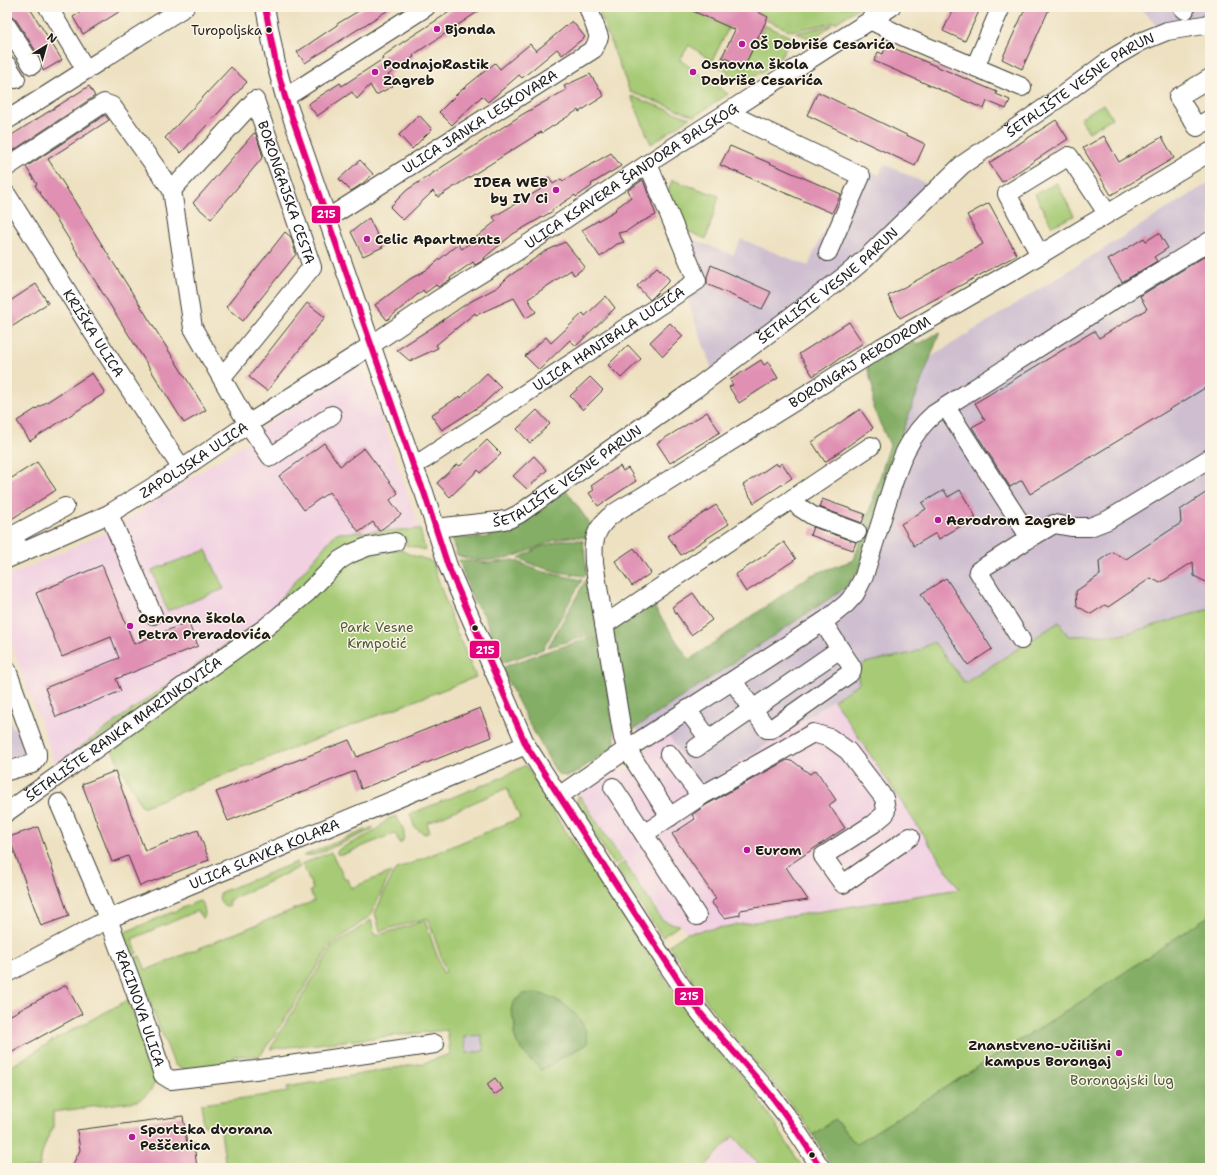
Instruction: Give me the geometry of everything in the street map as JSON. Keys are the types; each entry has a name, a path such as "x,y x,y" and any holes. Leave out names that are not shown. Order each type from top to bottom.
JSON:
{"street":[{"path":"48,7 86,70"},
{"path":"7,120 185,7"},
{"path":"265,7 276,64 285,96 413,465 424,492 448,566 526,745 695,1006 712,1028 765,1088 786,1115 821,1168"},
{"path":"285,96 298,90 426,7"},
{"name":"ULICA JANKA LESKOVARA","path":"328,218 594,49 599,37 588,7"},
{"name":"ULICA KSAVERA ŠANDORA ĐALSKOG","path":"372,344 440,299 513,254 648,164 890,7"},
{"path":"975,67 1001,7"},
{"path":"870,20 904,37 1022,88"},
{"name":"ŠETALIŠTE VESNE PARUN","path":"435,528 509,519 519,514 743,354 846,275 865,259 962,165 1112,59 1140,42 1167,31 1210,24"},
{"path":"7,26 32,65"},
{"path":"1210,78 1178,97 1197,127 1210,119"},
{"name":"BORONGAJSKA CESTA","path":"172,190 256,100 312,266 222,377"},
{"path":"7,166 104,103 112,106 172,190 193,328 248,424 271,457 332,415"},
{"path":"728,113 861,176 828,252"},
{"name":"BORONGAJ AERODROM","path":"626,749 594,563 594,545 596,534 605,520 613,513 640,498 876,351 1040,255 1107,213 1210,152"},
{"path":"1040,255 1007,194 1069,156 1107,213"},
{"name":"ULICA HANIBALA LUCIĆA","path":"413,465 425,459 697,281 648,164"},
{"name":"KRIŠKA ULICA","path":"7,195 104,350 182,469"},
{"path":"559,796 626,749 823,622 846,604 855,594 864,576 901,460 922,424 934,414 1134,287 1210,241"},
{"name":"ZAPOLJSKA ULICA","path":"15,555 109,514 182,469 248,424 372,344"},
{"path":"946,407 1030,538"},
{"path":"604,624 871,446"},
{"path":"1021,640 978,571 1054,524 1071,527 1090,526 1108,520 1210,458"},
{"path":"794,498 799,507 813,516 857,532"},
{"path":"15,555 9,532 65,508"},
{"path":"109,514 153,615"},
{"name":"ŠETALIŠTE RANKA MARINKOVIĆA","path":"7,812 264,628 308,592 340,560 367,547 395,542"},
{"path":"733,680 767,728 771,729 849,674 852,670 852,667 823,622"},
{"path":"688,710 703,744 840,649"},
{"path":"7,670 37,753 37,758 32,764 7,771"},
{"path":"644,834 701,796 813,733 830,738 848,751 884,798 886,810 885,814 823,856 843,884 910,837"},
{"name":"ULICA SLAVKA KOLARA","path":"7,973 108,919 526,745"},
{"path":"626,749 670,817"},
{"path":"669,754 701,796"},
{"path":"613,788 697,916"},
{"name":"RACINOVA ULICA","path":"59,803 108,919 135,991 163,1075 171,1080 255,1070 435,1044"}],"shaded area":[{"path":"1139,7 1210,7 1210,19 1160,29"},
{"path":"854,164 879,175 884,164 934,187 846,270 713,372 687,299 701,289 705,274 696,269 690,254 694,240 733,255 741,239 808,266"},
{"path":"1210,182 1210,915 866,678 704,786 700,785 668,734 649,747 636,728 845,588 887,467 931,357"},
{"path":"355,368 364,371 367,376 420,529 336,533 262,620 130,711 56,765 7,632 7,577 115,528 249,440 261,428 349,370"},
{"path":"7,697 13,713 9,714 13,728 18,726 29,758 7,767"},
{"path":"834,700 960,890 687,933 680,924 662,920 579,795 616,769 619,768 629,770 642,760 642,755 645,750 668,734 700,785 704,786"},
{"path":"481,1035 484,1051 466,1054 464,1037"},
{"path":"733,1136 762,1168 704,1168"}],"green space":[{"path":"597,7 684,7 729,27 712,61 689,45 680,60 728,94 695,116 630,92"},
{"path":"760,7 860,7 837,22 791,31 766,20 758,12"},
{"path":"764,25 791,37 779,61 743,84 719,66 722,57 744,67"},
{"path":"832,25 812,39 796,33"},
{"path":"631,96 690,118 651,144"},
{"path":"1103,104 1112,118 1089,132 1080,118"},
{"path":"672,180 719,196 706,239 680,228 667,194"},
{"path":"1057,183 1074,216 1052,226 1035,194"},
{"path":"940,332 897,446 859,570 845,588 628,733 612,627 649,599 689,660 811,575 854,560 890,445 873,408 873,389 867,366 910,338 917,345"},
{"path":"564,487 590,524 585,538 561,538 515,556 499,560 473,560 457,555 449,532 458,532 458,538 484,538 498,533"},
{"path":"420,529 425,550 406,545 406,538 387,538 291,601 56,770 56,765 130,711 262,620 336,533"},
{"path":"563,540 583,541 587,573 584,576 543,568 519,558 540,547"},
{"name":"Park Vesne Krmpotić","path":"400,549 432,562 455,628 476,677 142,807 109,745 357,556"},
{"path":"206,550 224,589 167,611 152,570"},
{"path":"459,560 489,563 514,560 540,571 582,580 543,649 499,664 492,635 484,615 473,601"},
{"path":"588,576 598,633 548,647"},
{"path":"1210,609 1210,915 1082,1001 856,1144 835,1119 813,1135 795,1109 741,1046 712,1009 669,945 687,933 959,889 834,700 859,683 857,672 865,663 913,653 934,642 965,683 1059,622 1068,636 1121,635"},
{"path":"599,635 615,746 574,774 570,776 563,776 556,772 501,668"},
{"path":"526,765 559,821 701,1033 713,1048 723,1055 758,1093 758,1098 803,1168 762,1168 733,1136 704,1168 613,1168 608,1164 604,1168 226,1168 220,1124 204,1126 201,1104 288,1092 287,1087 424,1063 450,1054 447,1030 270,1049 332,947 371,920 375,936 425,921 443,973 446,972 428,918 380,931 375,913 395,870 520,818 507,788 427,823 430,832 425,834 415,828 410,814 503,777","holes":["511,1010 588,1043 541,1070 514,1034 515,1024","481,1035 484,1051 466,1053 464,1037"]},
{"path":"579,795 622,860 614,865 577,806 577,799"},
{"path":"396,816 402,826 404,834 403,841 400,844 395,833 342,855 337,854 339,849 374,832 388,819"},
{"path":"373,827 372,830 315,855 303,856"},
{"path":"331,852 351,888 391,872 370,916 330,946 260,1056 234,1056 232,1065 187,1074 185,1069 175,1065 173,1061 132,959 140,956 146,970 314,901 310,891 313,889 302,864"},
{"path":"297,862 300,867 228,901 230,906 227,907 220,901 219,896 221,892"},
{"path":"624,862 662,920 680,925 662,937 616,868"},
{"path":"199,901 202,902 205,911 203,919 197,911 132,939 137,953 131,957 123,934 125,932"},
{"name":"Borongajski lug","path":"1210,915 1210,1168 832,1168 813,1135 834,1119 856,1144 1082,1001"},
{"path":"533,993 556,999 575,1014 584,1027 588,1043 541,1070 534,1062 530,1060 517,1043 514,1034 515,1024 511,1010 513,1002 523,994"},
{"path":"128,1000 156,1070 154,1085 152,1088 146,1095 137,1101 53,1112 53,1128 47,1139 39,1168 7,1168 7,1069 52,1041"}],"building":[{"path":"7,7 29,7 62,60 43,71 41,59 16,20 7,16"},
{"path":"89,7 127,7 83,34 73,17"},
{"path":"365,7 393,7 305,63 297,52 337,24"},
{"path":"457,7 485,7 413,55 414,57 388,75 393,86 376,95 370,85 357,99 352,92 317,116 308,104 340,83 342,86 383,59 382,57 403,42"},
{"name":"OŠ Dobriše Cesarića","path":"684,7 760,7 758,12 768,17 744,67 722,57 735,30"},
{"path":"954,7 981,7 965,41 943,31"},
{"path":"1026,7 1050,7 1022,69 1002,59"},
{"path":"572,21 585,37 562,55 557,49 522,78 519,75 488,102 482,96 452,125 439,112 459,92 495,63 500,69 530,44 536,51"},
{"path":"886,45 997,92 996,94 1010,100 1006,109 987,101 984,109 874,61 878,52 883,54"},
{"path":"231,67 247,82 181,153 165,138"},
{"path":"590,74 604,96 579,112 578,110 542,133 541,132 438,197 433,191 403,220 390,207 407,190 523,114 566,90 564,86"},
{"path":"89,86 95,96 14,150 7,138"},
{"path":"818,92 925,144 915,166 807,115"},
{"path":"105,115 109,120 48,159 206,410 184,423 35,185 37,184 26,167"},
{"path":"419,115 432,129 412,149 399,135"},
{"path":"1056,120 1068,139 1002,182 989,163"},
{"path":"254,133 256,134 263,157 211,219 193,203"},
{"path":"1104,136 1119,162 1162,137 1174,158 1111,195 1083,148"},
{"path":"730,146 841,194 832,213 720,165"},
{"path":"611,153 621,166 591,184 592,186 576,197 575,195 552,210 553,211 513,234 484,258 485,259 475,265 473,262 438,287 436,285 425,293 423,290 387,320 375,305 410,279 428,269 458,244 462,249 496,221 493,217 543,188 540,183 549,177 553,184 561,179 563,181"},
{"path":"360,160 373,174 351,191 339,179"},
{"path":"643,180 656,215 637,224 627,231 618,233 624,242 617,244 600,257 582,230 616,210 615,209 631,197 628,190"},
{"path":"989,203 1017,255 900,318 888,296 983,244 967,215"},
{"name":"Celic Apartments","path":"369,218 383,247 363,256 351,232"},
{"path":"285,232 291,237 296,254 243,321 226,307"},
{"path":"1159,233 1168,248 1154,257 1157,261 1122,282 1108,260 1144,238 1146,241"},
{"path":"565,242 585,267 574,275 571,270 528,299 536,312 526,318 514,298 476,315 475,313 436,345 438,348 410,361 397,350 466,304 498,287 508,277 544,252"},
{"path":"1210,253 1210,385 1030,494 1022,480 1010,487 972,427 985,420 975,403 1094,331 1099,338 1147,309 1140,296"},
{"path":"711,265 771,292 762,309 707,284 707,277"},
{"path":"657,267 670,280 650,300 637,286"},
{"path":"36,284 48,303 7,330 7,303"},
{"path":"606,296 615,308 576,346 570,340 539,370 525,356 546,337 551,343 583,313 585,316"},
{"path":"307,303 325,317 267,391 249,377"},
{"path":"849,322 863,343 813,376 799,354"},
{"path":"670,323 683,336 663,356 650,342"},
{"path":"628,345 641,359 621,378 608,365"},
{"path":"761,360 764,365 768,362 778,378 739,403 729,387 733,385 730,380"},
{"path":"92,373 105,393 30,441 17,421"},
{"path":"487,373 501,387 483,404 442,430 431,415 460,396 461,398"},
{"path":"590,377 603,390 583,410 570,396"},
{"path":"860,409 873,428 825,462 812,442"},
{"path":"537,410 550,424 530,443 517,429"},
{"path":"707,412 720,432 670,463 657,443"},
{"path":"487,440 501,454 480,473 478,470 450,497 437,483 457,464 460,466"},
{"path":"324,443 340,466 364,448 398,493 390,500 401,515 379,531 373,522 359,532 329,492 304,510 279,476"},
{"path":"534,456 547,470 527,489 513,476"},
{"path":"37,462 56,490 7,522 7,481"},
{"path":"776,463 778,466 782,463 792,478 754,503 743,485"},
{"path":"620,466 623,471 628,468 636,481 598,506 589,493 594,490 591,486"},
{"name":"Aerodrom Zagreb","path":"944,490 948,497 960,490 976,517 939,539 936,533 914,546 901,524 926,509 922,503"},
{"path":"1210,490 1210,584 1194,576 1193,562 1160,583 1151,578 1108,607 1105,605 1091,614 1077,606 1076,591 1100,575 1099,561 1112,552 1126,559 1181,523 1180,510"},
{"path":"822,499 865,514 862,523 819,507"},
{"path":"716,505 729,524 681,555 668,536"},
{"path":"813,527 856,542 853,550 810,535"},
{"path":"784,542 796,559 746,592 735,575"},
{"path":"634,548 651,573 632,586 615,561"},
{"path":"102,565 134,644 188,622 198,646 116,679 121,691 56,717 45,688 119,658 111,637 62,657 36,593"},
{"path":"946,578 992,649 968,665 921,594"},
{"path":"693,593 712,620 691,635 672,607"},
{"path":"480,708 492,737 361,789 355,771 228,821 216,792 349,740 357,757"},
{"name":"Eurom","path":"787,760 794,762 810,774 816,770 836,800 829,805 845,828 786,867 808,900 740,910 740,915 724,918 711,902 716,899 672,834 695,819 692,815 706,805"},
{"path":"115,771 145,851 198,830 209,860 140,886 128,856 112,862 82,784"},
{"path":"38,827 69,916 41,926 9,837"},
{"path":"66,985 82,1014 7,1055 7,1017"},
{"path":"495,1078 503,1089 494,1095 487,1084"},
{"name":"Sportska dvorana Peščenica","path":"183,1116 187,1145 194,1144 197,1168 71,1168 80,1150 77,1130"}],"transit line":[{"name":"215","path":"265,7 276,64 285,97 413,465 424,492 448,566 526,745 695,1006 773,1098 821,1168"}],"place":[{"name":"Bjonda","path":"437,29"},
{"name":"Turopoljska","path":"269,30"},
{"name":"OŠ Dobriše Cesarića","path":"742,44"},
{"name":"PodnajoRastik Zagreb","path":"375,72"},
{"name":"Osnovna škola Dobriše Cesarića","path":"693,72"},
{"name":"IDEA WEB by IV Ci","path":"556,190"},
{"name":"Celic Apartments","path":"367,239"},
{"name":"Aerodrom Zagreb","path":"938,520"},
{"name":"Osnovna škola Petra Preradovića","path":"130,626"},
{"name":"Eurom","path":"747,850"},
{"name":"Znanstveno-učilišni kampus Borongaj","path":"1119,1053"},
{"name":"Sportska dvorana Peščenica","path":"132,1137"}]}
